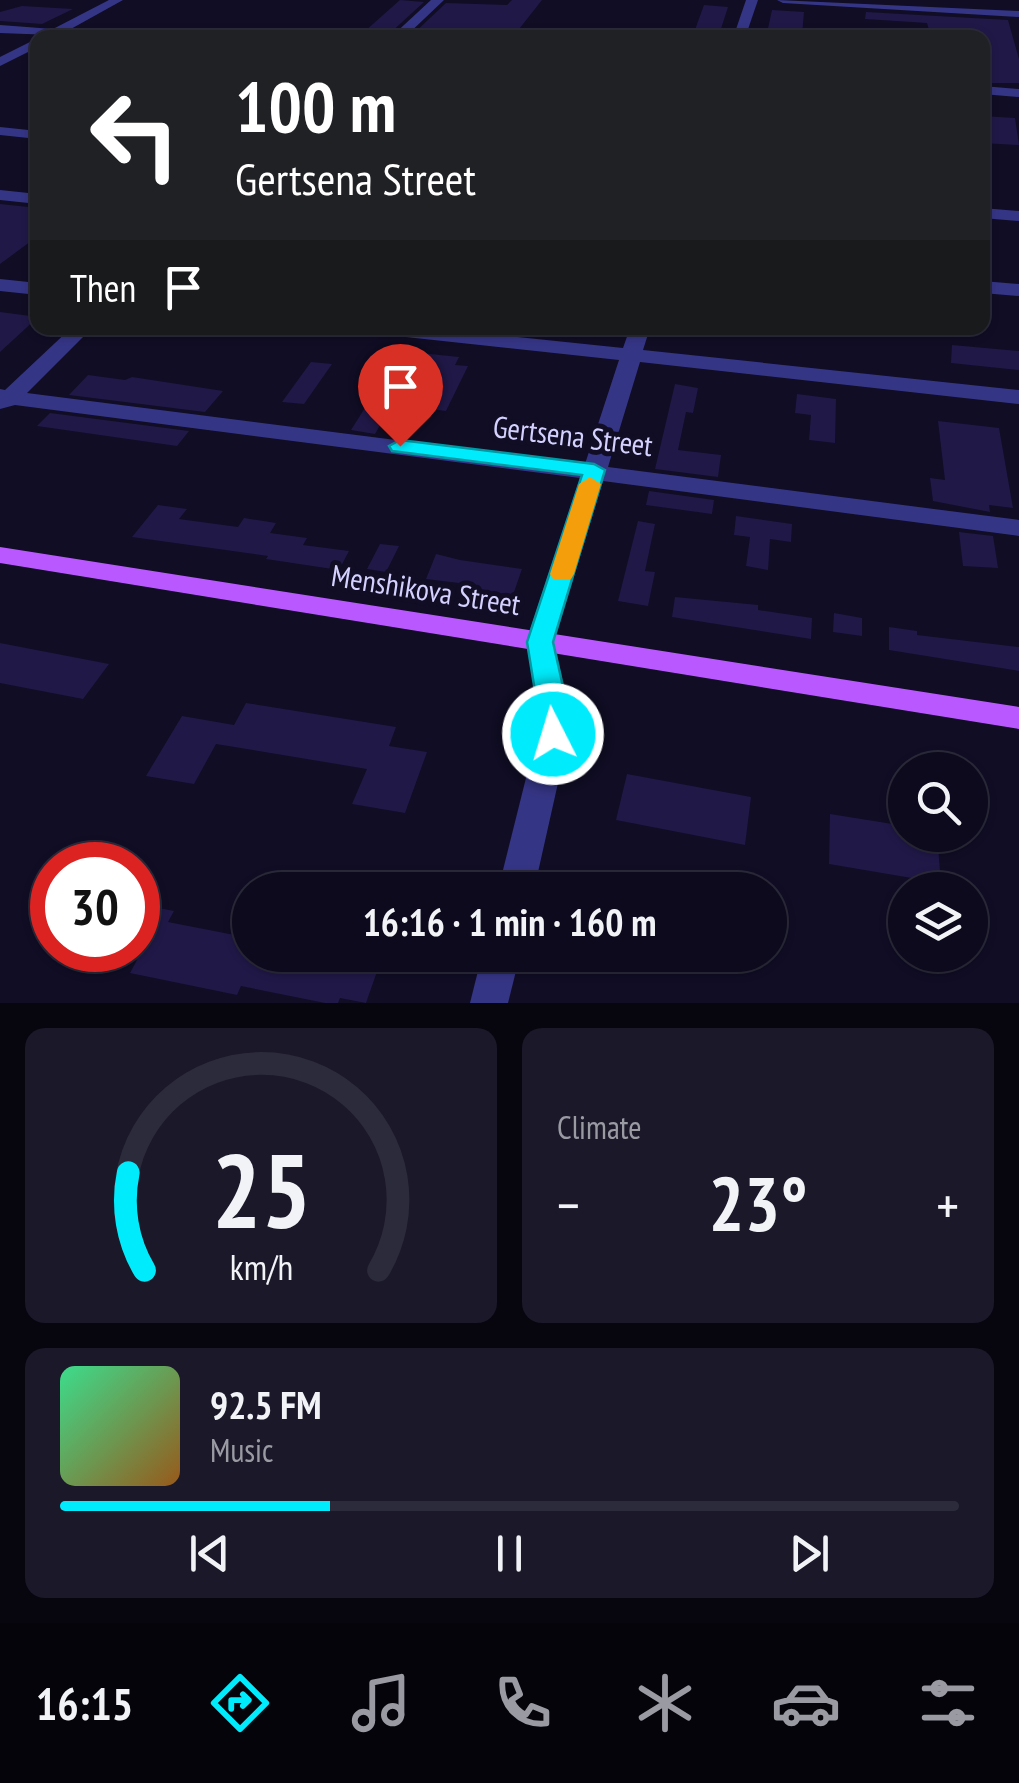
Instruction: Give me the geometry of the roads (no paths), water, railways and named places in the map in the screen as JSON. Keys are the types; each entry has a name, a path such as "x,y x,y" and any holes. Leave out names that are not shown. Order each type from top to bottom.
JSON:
{"main road":[{"name":"Menshikova Street","path":"0,555 1019,718"}],"street":[{"path":"60,30 117,0"},
{"path":"405,30 438,0"},
{"path":"742,30 752,0"},
{"path":"783,0 1019,14"},
{"path":"0,28 30,32"},
{"path":"0,62 30,46"},
{"path":"990,90 1019,92"},
{"path":"0,131 30,134"},
{"path":"0,195 30,198"},
{"path":"990,213 1019,216"},
{"path":"0,286 30,289"},
{"path":"990,288 1019,290"},
{"path":"3,400 74,335"},
{"path":"441,335 1019,397"},
{"path":"520,872 553,734 550,691 540,642 638,335"},
{"name":"Gertsena Street","path":"3,400 594,470 1019,528"},
{"path":"489,1003 496,972"}]}
